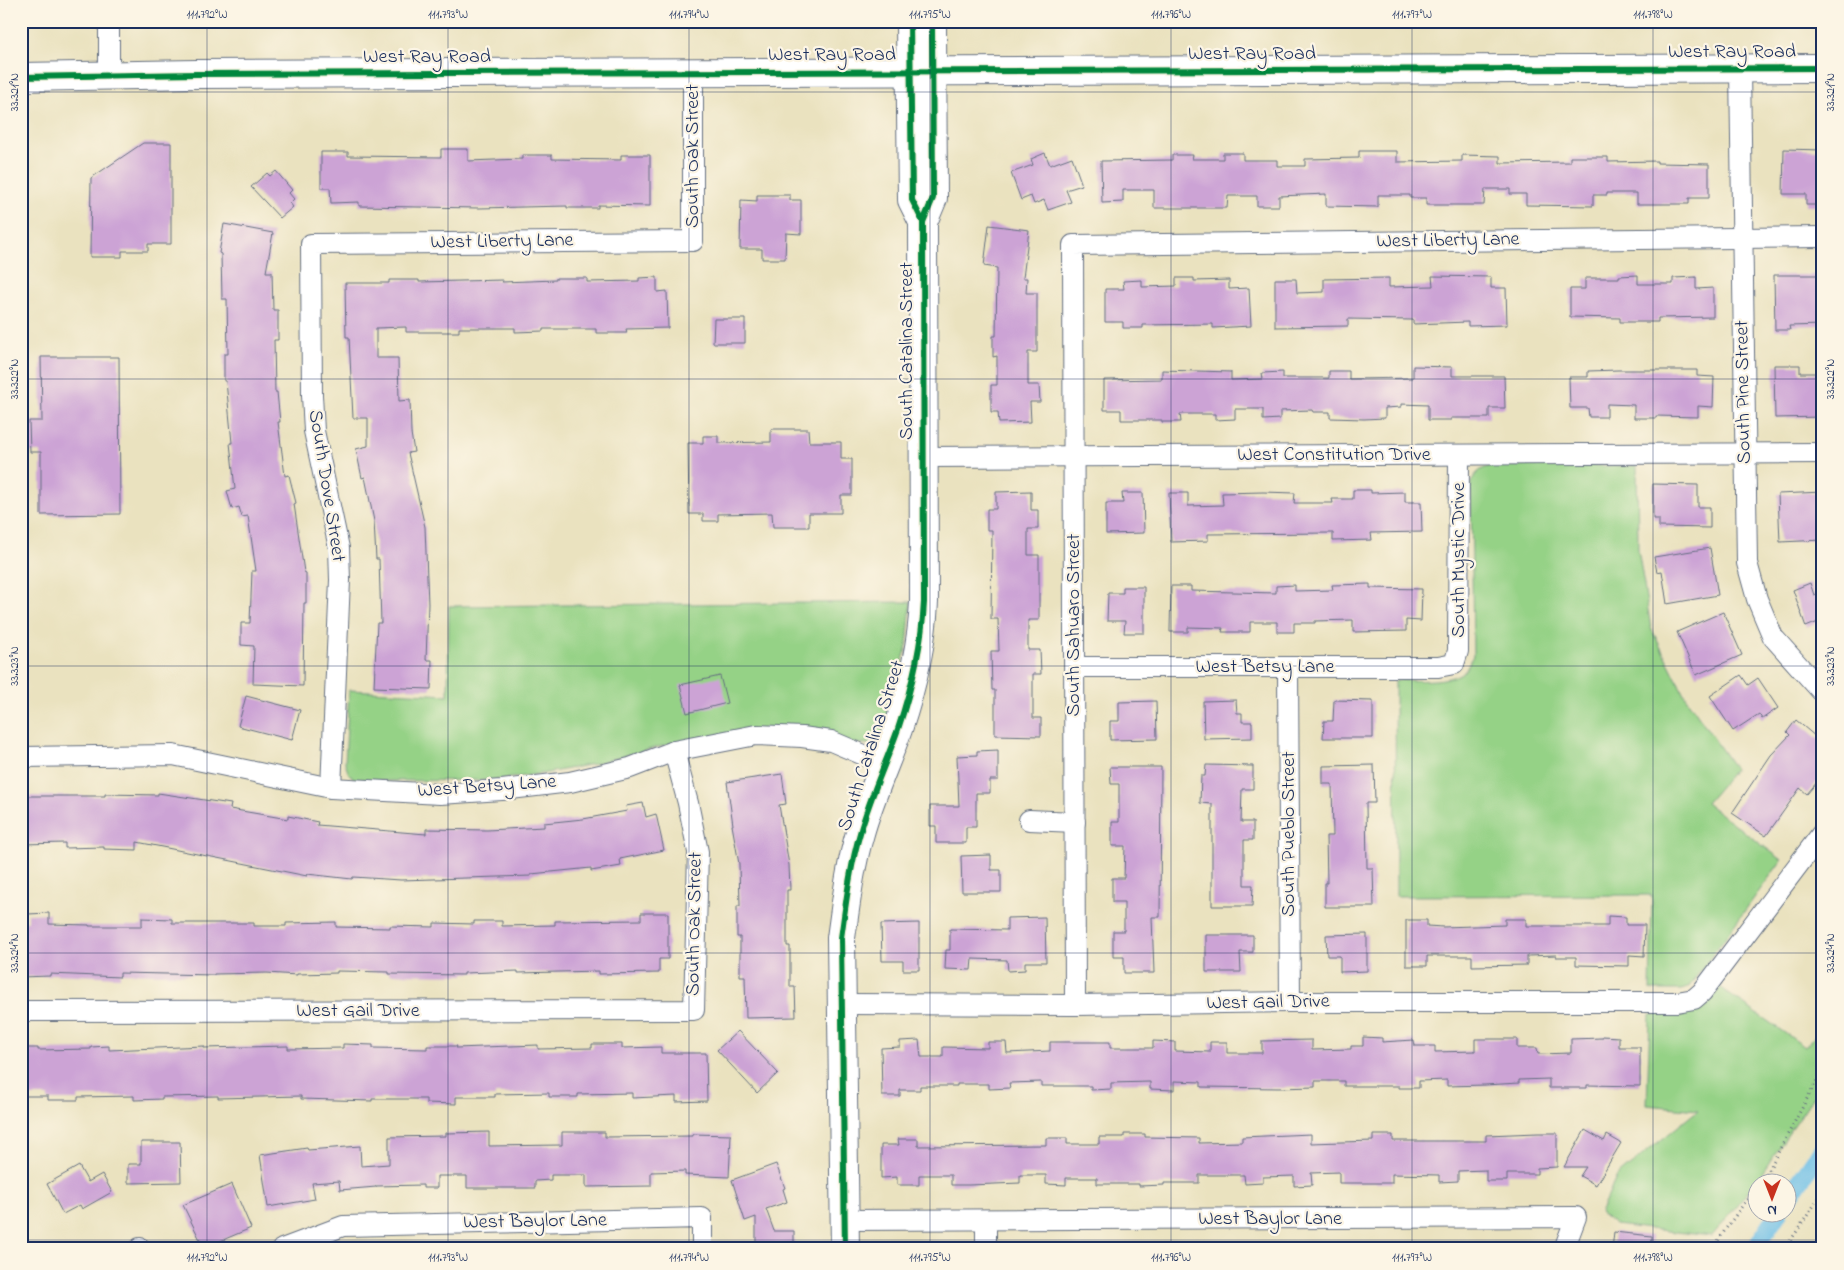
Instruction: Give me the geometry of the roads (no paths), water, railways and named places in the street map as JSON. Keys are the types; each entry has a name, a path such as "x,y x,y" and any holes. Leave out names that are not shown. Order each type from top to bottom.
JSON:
{"main road":[{"name":"South Catalina Street","path":"845,1249 841,938 847,889 860,833 909,694 923,629 923,222 933,198 922,71 910,21"},
{"name":"South Catalina Street","path":"922,71 932,21"},
{"name":"West Ray Road","path":"21,76 1823,68"}],"street":[{"path":"109,21 109,75"},
{"name":"South Pine Street","path":"1740,68 1746,563 1757,599 1772,637 1823,693"},
{"name":"South Oak Street","path":"693,72 693,241"},
{"name":"West Liberty Lane","path":"1073,246 1823,237"},
{"name":"West Liberty Lane","path":"310,244 693,241"},
{"name":"South Dove Street","path":"310,244 314,431 339,548 340,580 330,788"},
{"name":"South Sahuaro Street","path":"1073,246 1075,1005"},
{"name":"West Constitution Drive","path":"924,457 1823,453"},
{"name":"South Mystic Drive","path":"1454,664 1458,651 1459,455"},
{"name":"West Betsy Lane","path":"1074,667 1438,667 1454,664"},
{"name":"South Pueblo Street","path":"1288,667 1290,1002"},
{"name":"West Betsy Lane","path":"21,757 173,755 330,788 440,794 502,790 570,782 630,768 674,751 756,735 802,737 831,741 884,764"},
{"name":"South Oak Street","path":"674,751 688,803 698,852 694,1010"},
{"path":"1029,820 1075,822"},
{"name":"West Gail Drive","path":"842,1004 1075,1005 1290,1002 1677,1002 1694,999 1702,992 1823,832"},
{"name":"West Gail Drive","path":"21,1011 694,1010"},
{"name":"West Baylor Lane","path":"844,1220 1576,1217 1564,1249"},
{"name":"West Baylor Lane","path":"282,1249 343,1226 702,1218 702,1249"},
{"path":"986,1220 986,1249"}],"waterway":[{"path":"1796,1187 1823,1148"},
{"path":"1755,1249 1773,1222"}]}
